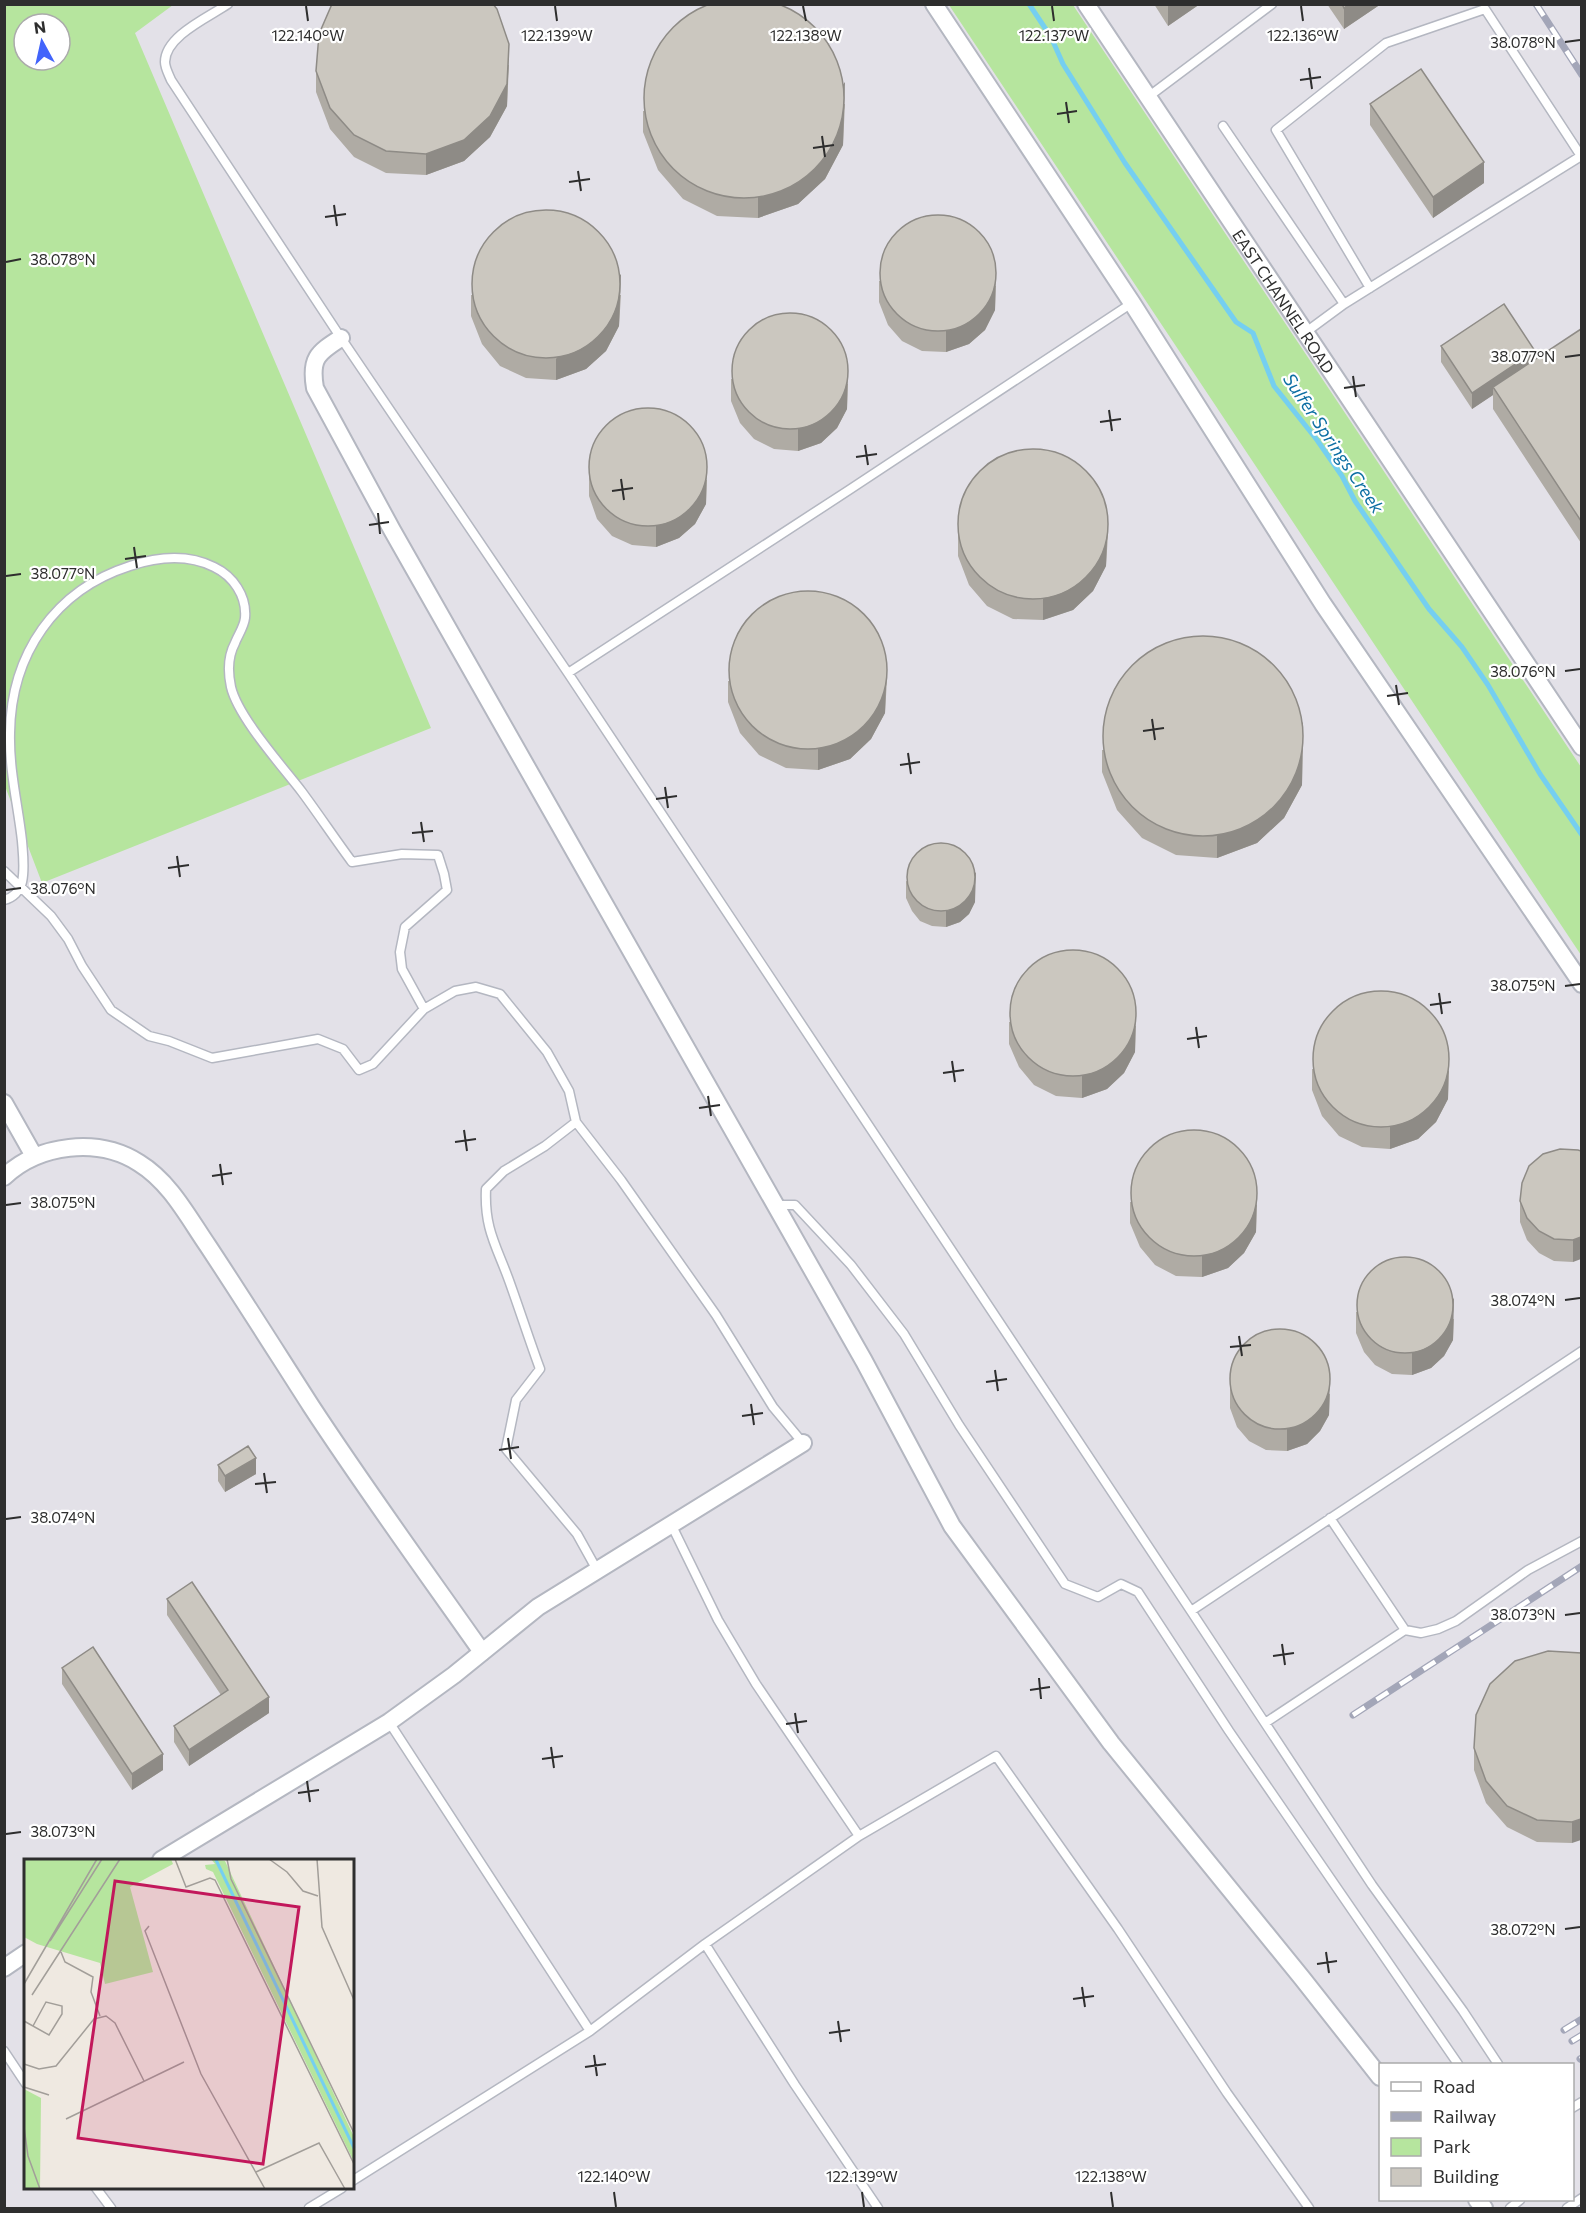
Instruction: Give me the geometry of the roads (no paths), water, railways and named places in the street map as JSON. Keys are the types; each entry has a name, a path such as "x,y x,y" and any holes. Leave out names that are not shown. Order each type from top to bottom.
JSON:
{"street":[{"path":"934,4 1132,303 1323,604 1581,984"},
{"name":"EAST CHANNEL ROAD","path":"1086,4 1581,747"},
{"path":"340,338 320,351 312,369 315,388 392,530 864,1361 952,1526 1111,1743 1379,2076"},
{"path":"4,1103 34,1156"},
{"path":"4,1177 34,1156 58,1149 76,1148 111,1151 138,1162 156,1176 173,1195 333,1440 482,1652"},
{"path":"163,1859 389,1722 538,1607 803,1443"},
{"path":"4,1968 24,1954"}],"lane":[{"path":"228,4 182,34 168,48 165,64 171,80 340,338 568,673 1372,1885 1463,2011 1497,2063"},
{"path":"1148,97 1272,4"},
{"path":"1306,332 1344,304 1370,288 1581,156 1485,9 1386,43 1276,130 1370,288"},
{"path":"1223,126 1344,304"},
{"path":"568,673 1132,303"},
{"path":"4,900 10,899 20,887 24,867 9,733 12,699 21,668 35,639 57,609 82,588 111,572 140,563 188,558 223,571 235,583 242,595 245,619 229,660 231,689 251,726 352,862 402,854 438,855 447,890 405,927 400,952 402,969 424,1009"},
{"path":"4,871 51,916 68,939 81,966 111,1010 149,1036 169,1041 212,1058 318,1040 343,1050 359,1070 373,1064 424,1009 455,991 476,987 500,994 547,1052 569,1091 576,1122 621,1180 716,1315 773,1407 803,1443"},
{"path":"576,1122 545,1146 504,1171 486,1189 485,1209 491,1239 510,1284 540,1369 516,1400 506,1449 577,1534 597,1570"},
{"path":"775,1205 795,1205 851,1265 904,1334 959,1425 1065,1584 1098,1597 1121,1584 1138,1592 1229,1731 1457,2063"},
{"path":"1191,1611 1581,1351"},
{"path":"1330,1518 1405,1630"},
{"path":"671,1524 718,1620 751,1675 859,1836"},
{"path":"1265,1723 1405,1630 1421,1633 1456,1621 1528,1570 1581,1541"},
{"path":"389,1722 590,2031"},
{"path":"354,2180 590,2031 705,1944 859,1836 996,1756 1119,1929 1227,2092 1309,2208"},
{"path":"705,1944 878,2208"},
{"path":"4,2051 24,2081"},
{"path":"97,2189 111,2208"},
{"path":"309,2208 339,2189"},
{"path":"1567,2208 1581,2198"}],"waterway":[{"name":"Sulfer Springs Creek","path":"1029,4 1051,37 1063,64 1125,163 1236,322 1253,333 1274,386 1317,440 1342,476 1355,501 1429,609 1462,647 1488,685 1540,774 1582,835"}],"railway":[{"path":"1536,4 1582,75"},
{"path":"1353,1715 1582,1566"},
{"path":"1564,2030 1582,2019"},
{"path":"1572,2041 1582,2035"}]}
